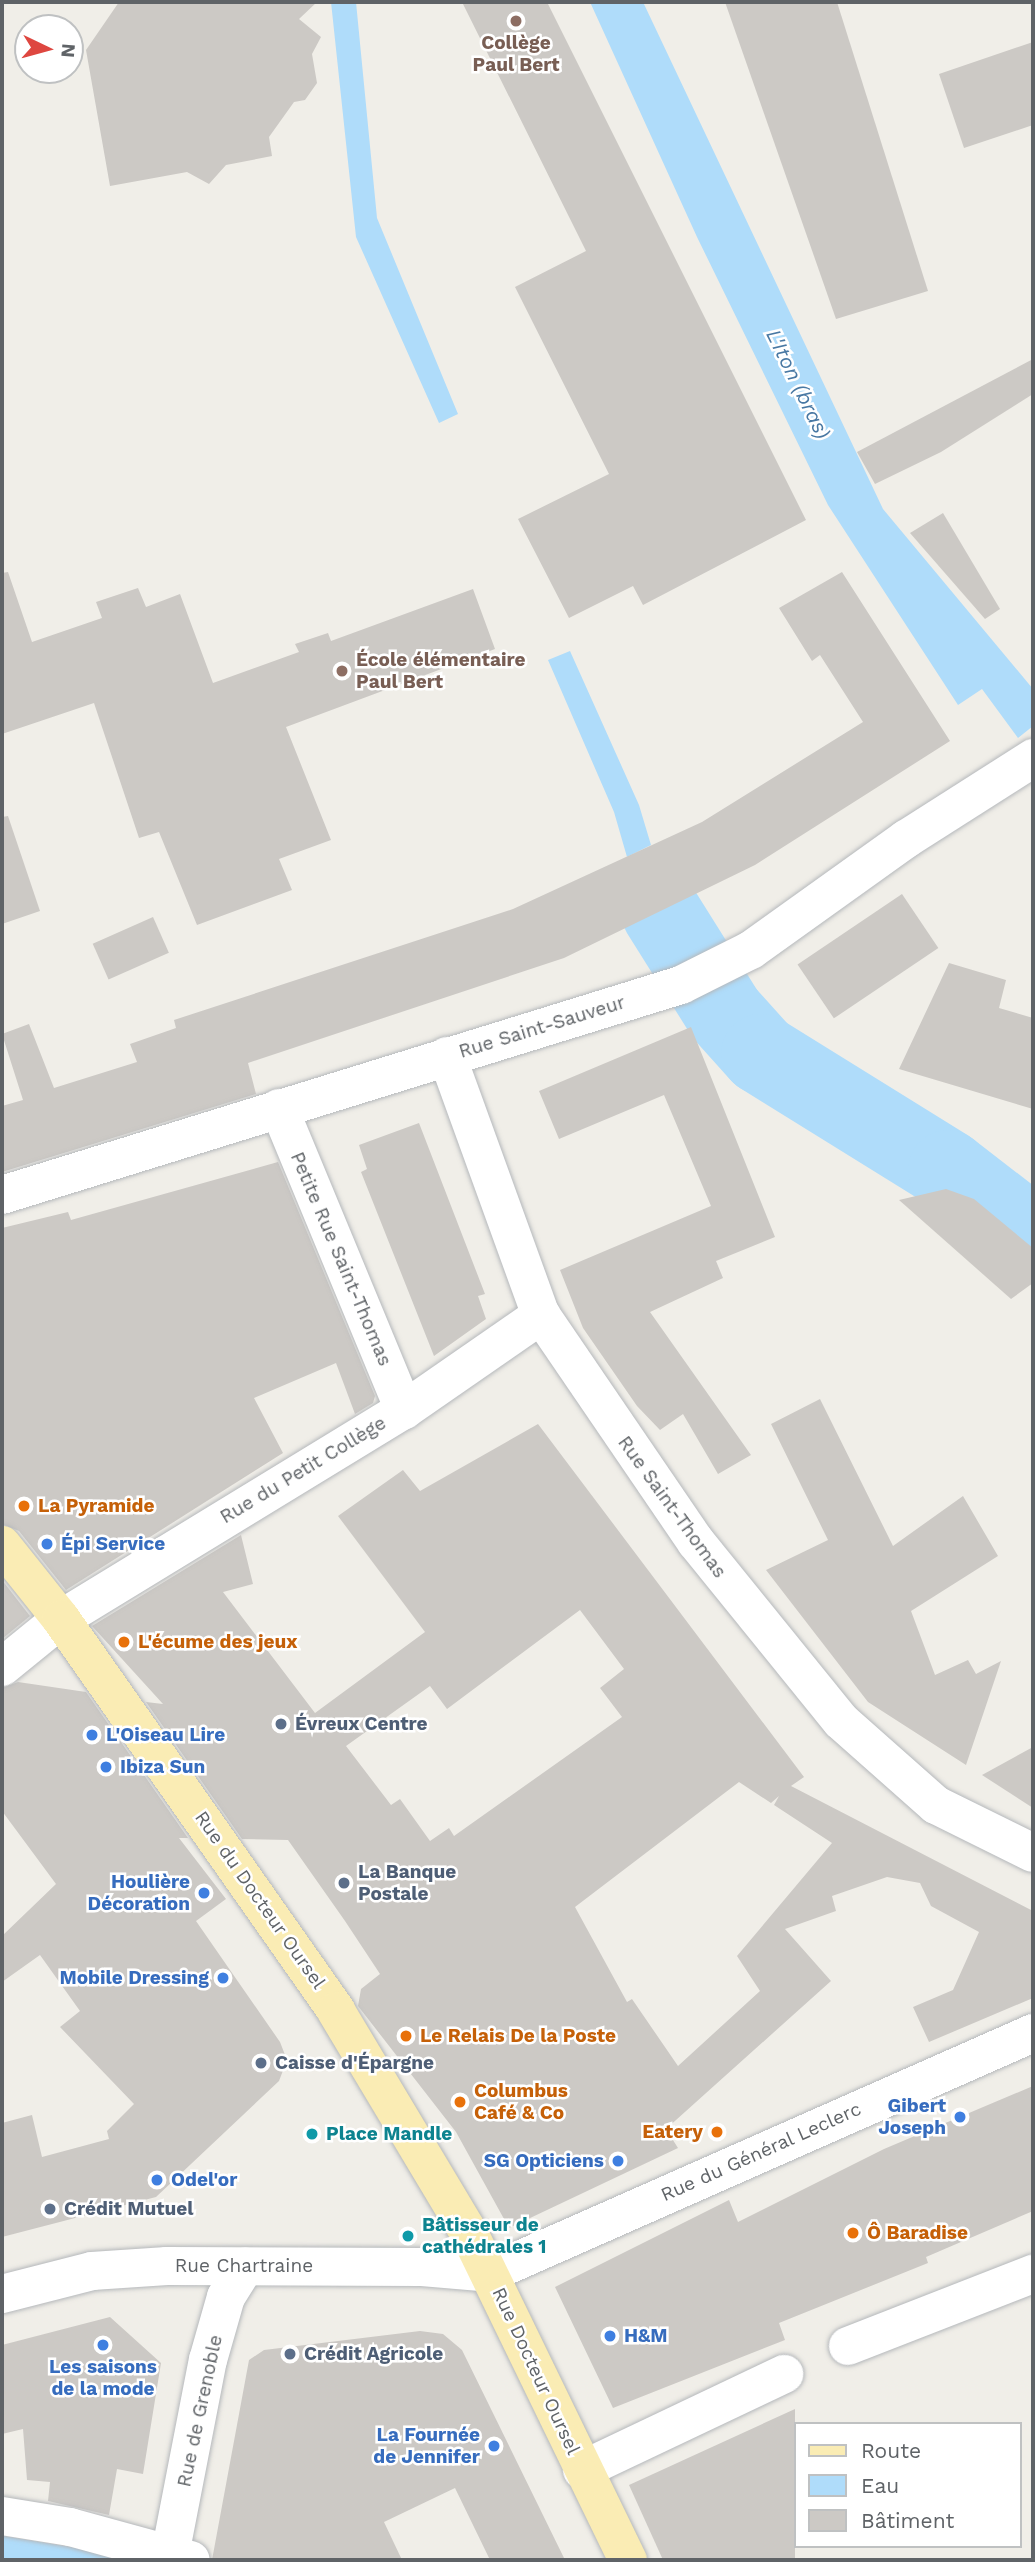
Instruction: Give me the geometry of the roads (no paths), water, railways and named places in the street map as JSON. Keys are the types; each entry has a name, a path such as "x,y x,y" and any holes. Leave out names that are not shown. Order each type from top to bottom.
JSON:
{"main road":[{"name":"Rue du Docteur Oursel","path":"2,1545 61,1619 305,1962 490,2273"},
{"name":"Rue Docteur Oursel","path":"490,2273 582,2470"},
{"path":"582,2470 628,2560"}],"street":[{"name":"Rue Saint-Sauveur","path":"2,1195 681,985 751,950 1033,758"},
{"name":"Rue Saint-Thomas","path":"447,1056 541,1315 688,1531 841,1721 936,1805 1033,1853"},
{"name":"Petite Rue Saint-Thomas","path":"279,1108 404,1410"},
{"name":"Rue du Petit Collège","path":"2,1667 61,1619 404,1410 541,1315"},
{"name":"Rue du Général Leclerc","path":"490,2273 1033,2033"},
{"name":"Rue Chartraine","path":"2,2294 92,2271 246,2267 422,2267 490,2273"},
{"name":"Rue de Grenoble","path":"176,2558 208,2360 226,2297 246,2267"},
{"path":"848,2346 1033,2274"},
{"path":"582,2470 784,2374"},
{"path":"2,2516 176,2558"}],"water":[{"path":"331,2 356,2 377,218 458,414 439,423 356,237"},
{"name":"L'Iton (bras)","path":"590,2 643,2 883,509 1033,689 1033,726 1018,738 982,689 958,705 828,505 697,237"},
{"path":"570,651 639,805 651,845 627,857 614,812 548,660"},
{"path":"675,906 692,934 659,952 645,920"},
{"path":"747,999 791,1056 894,1124 883,1142 719,1044 709,1023"},
{"path":"911,1132 1033,1215 1033,1248 974,1199 960,1191 954,1196 898,1152"},
{"path":"4,2536 126,2556 125,2560 2,2560"}],"waterway":[{"path":"661,912 725,1014 761,1054 948,1170 1033,1236"}],"place":[{"name":"Collège Paul Bert","path":"516,21"},
{"name":"École élémentaire Paul Bert","path":"342,671"},
{"name":"La Pyramide","path":"24,1506"},
{"name":"Épi Service","path":"47,1544"},
{"name":"L'écume des jeux","path":"124,1642"},
{"name":"Évreux Centre","path":"281,1724"},
{"name":"L'Oiseau Lire","path":"92,1735"},
{"name":"Ibiza Sun","path":"106,1767"},
{"name":"La Banque Postale","path":"344,1883"},
{"name":"Houlière Décoration","path":"204,1893"},
{"name":"Mobile Dressing","path":"223,1978"},
{"name":"Le Relais De la Poste","path":"406,2036"},
{"name":"Caisse d'Épargne","path":"261,2063"},
{"name":"Columbus Café & Co","path":"460,2102"},
{"name":"Gibert Joseph","path":"960,2117"},
{"name":"Eatery","path":"717,2132"},
{"name":"Place Mandle","path":"312,2134"},
{"name":"SG Opticiens","path":"618,2161"},
{"name":"Odel'or","path":"157,2180"},
{"name":"Crédit Mutuel","path":"50,2209"},
{"name":"Ô Baradise","path":"853,2233"},
{"name":"Bâtisseur de cathédrales 1","path":"408,2236"},
{"name":"H&M","path":"610,2336"},
{"name":"Les saisons de la mode","path":"103,2345"},
{"name":"Crédit Agricole","path":"290,2354"},
{"name":"La Fournée de Jennifer","path":"494,2446"}]}
